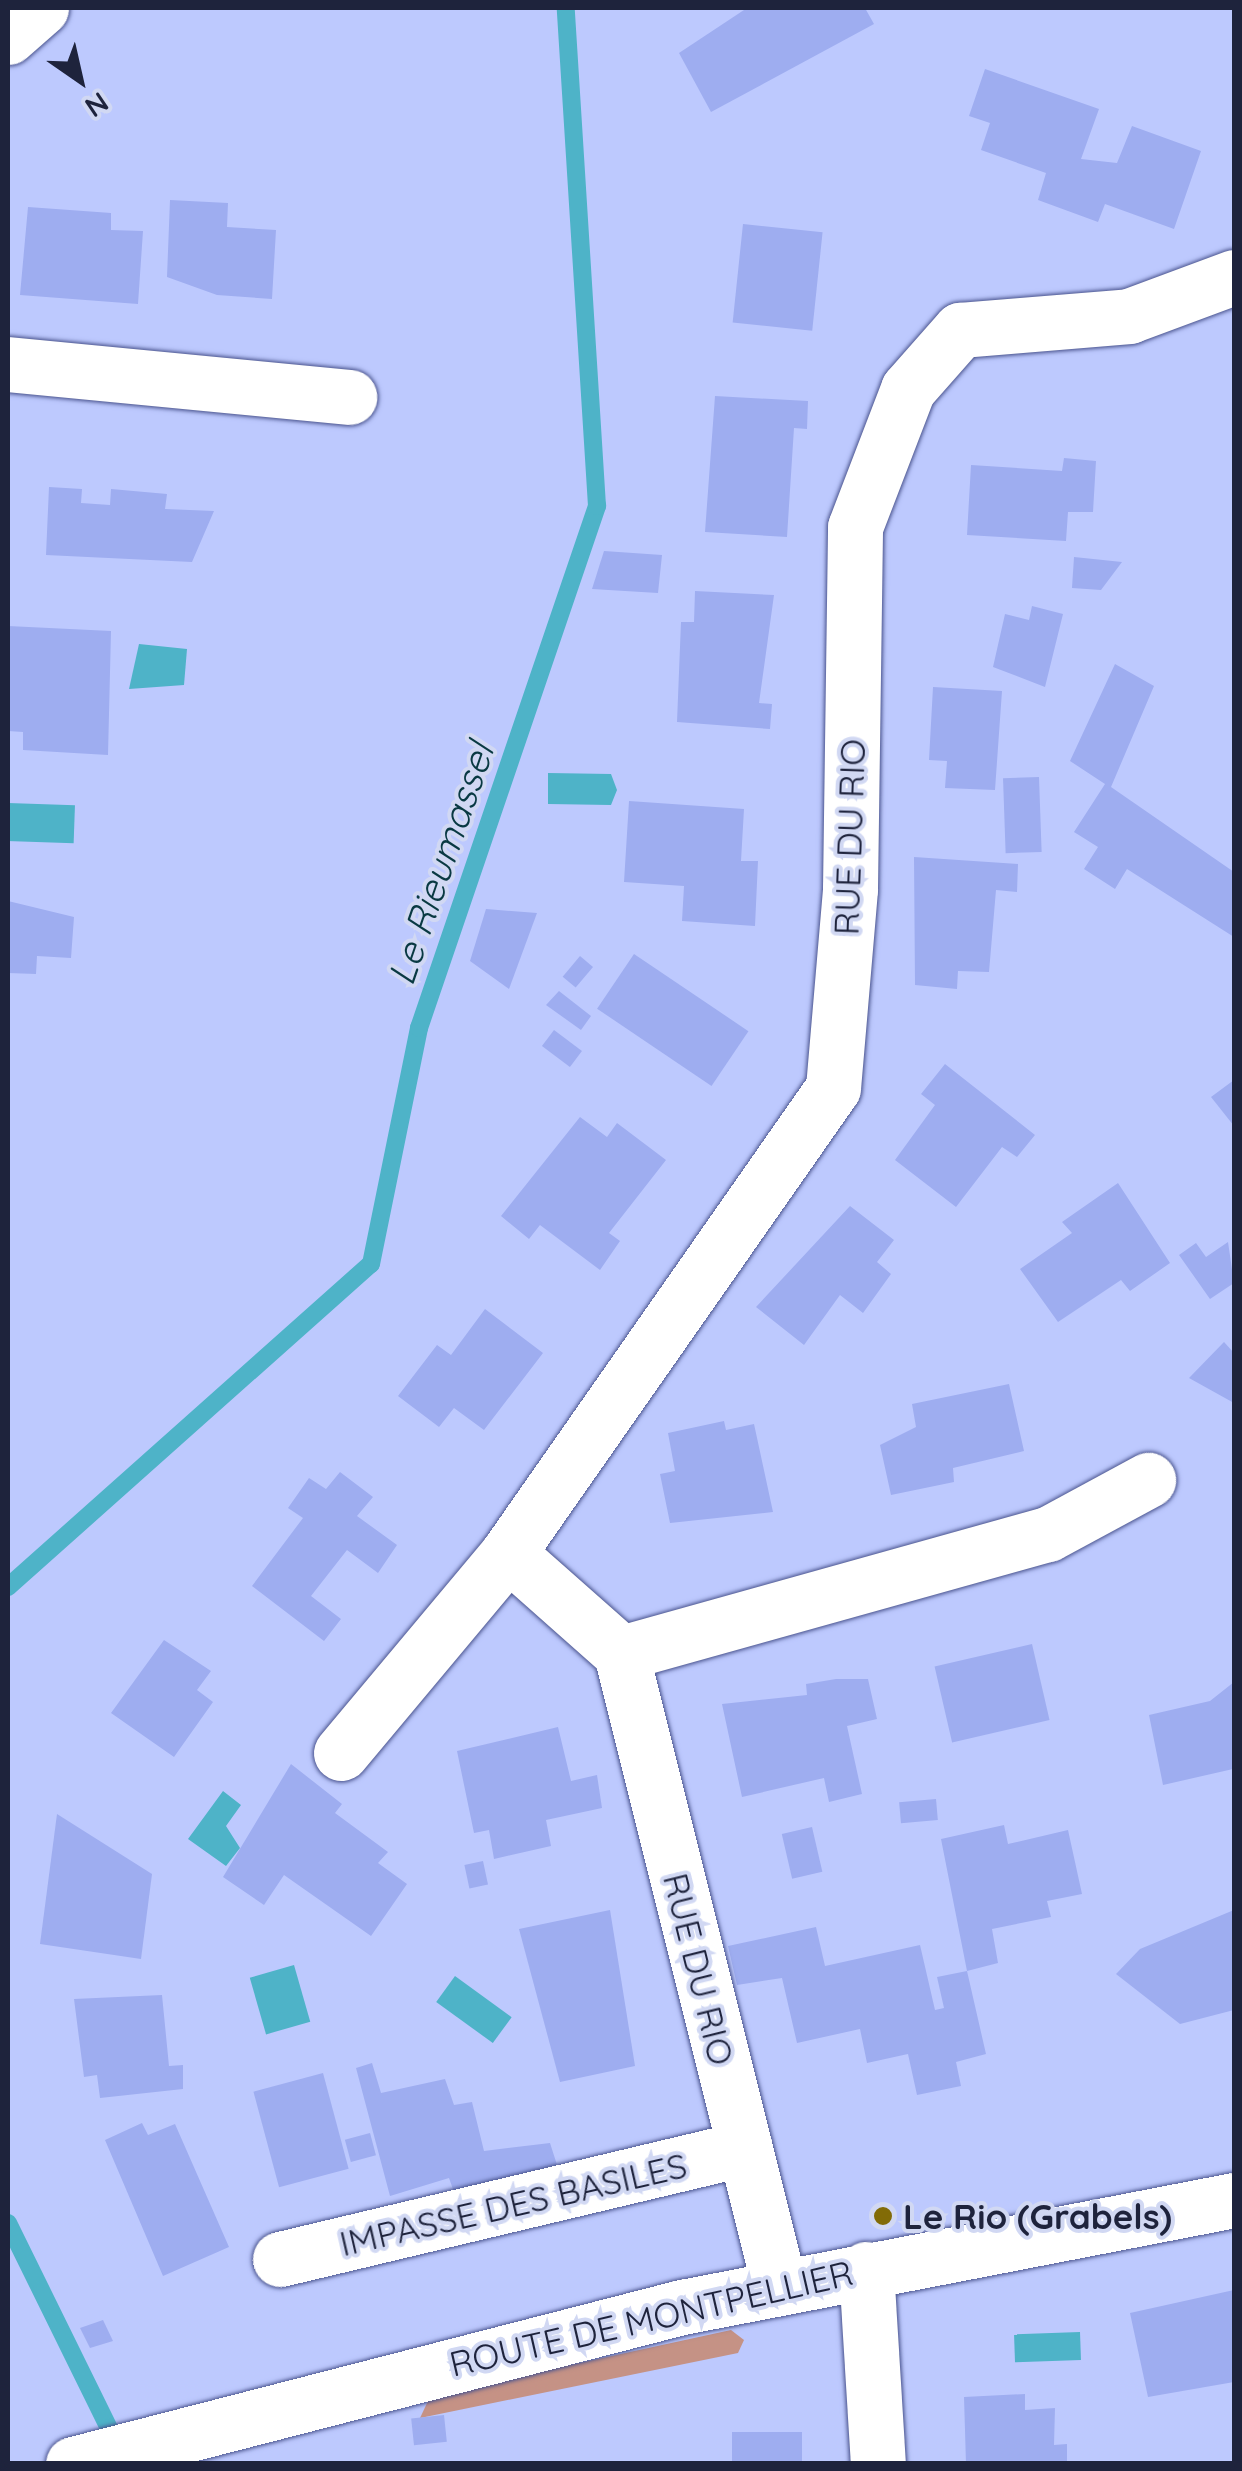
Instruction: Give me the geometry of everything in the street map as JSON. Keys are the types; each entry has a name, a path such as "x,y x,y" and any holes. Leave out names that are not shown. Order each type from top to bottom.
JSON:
{"street":[{"path":"8,37 41,8"},
{"name":"RUE DU RIO","path":"341,1753 508,1553 834,1088 850,889 854,527 908,389 960,330 1128,316 1234,277"},
{"path":"8,364 348,397"},
{"path":"508,1553 621,1653 1048,1534 1148,1480"},
{"name":"RUE DU RIO","path":"621,1653 780,2285"},
{"name":"IMPASSE DES BASILES","path":"280,2259 746,2148"},
{"name":"ROUTE DE MONTPELLIER","path":"73,2464 171,2434 780,2285 1234,2200"},
{"path":"866,2268 878,2464"}],"shaded area":[{"path":"139,644 187,649 184,685 129,689"},
{"path":"548,773 611,774 617,790 611,805 548,804"},
{"path":"8,803 75,805 74,843 8,841"},
{"path":"223,1791 241,1805 226,1826 240,1848 226,1866 188,1839"},
{"path":"294,1965 310,2022 266,2034 250,1978"},
{"path":"455,1976 512,2017 493,2043 436,2002"},
{"path":"731,2330 744,2340 738,2353 420,2418 428,2401 464,2388"},
{"path":"1080,2332 1081,2360 1015,2362 1014,2334"}],"building":[{"path":"747,8 865,8 874,24 711,112 679,53"},
{"path":"985,69 1099,109 1081,159 1117,163 1132,126 1201,151 1174,229 1105,204 1098,222 1038,200 1046,173 981,150 990,123 969,116"},
{"path":"170,200 228,203 227,227 276,230 272,299 217,295 167,277"},
{"path":"28,207 111,213 111,230 143,231 138,304 20,295"},
{"path":"743,224 823,232 812,331 733,322"},
{"path":"715,396 808,401 807,429 794,428 787,537 705,532"},
{"path":"1064,458 1096,461 1093,512 1068,512 1066,541 967,535 971,465 1062,471"},
{"path":"49,487 82,489 81,503 110,505 111,489 167,494 165,509 214,511 192,562 46,555"},
{"path":"604,551 662,555 658,593 592,589"},
{"path":"1074,557 1122,562 1101,590 1072,588"},
{"path":"695,591 774,595 759,703 772,704 770,729 677,722 681,622 694,622"},
{"path":"1032,606 1063,614 1045,687 993,667 1005,614 1029,620"},
{"path":"8,626 111,631 108,755 23,750 23,732 8,731"},
{"path":"1115,664 1154,686 1111,787 1234,872 1234,937 1127,869 1115,889 1084,869 1098,847 1074,832 1105,784 1070,761"},
{"path":"933,687 1002,691 995,790 945,788 947,761 929,760"},
{"path":"1039,777 1042,852 1006,853 1003,778"},
{"path":"629,801 744,809 741,861 758,861 755,926 682,921 684,886 624,882"},
{"path":"914,857 1018,864 1017,892 996,890 989,972 958,971 957,989 915,985"},
{"path":"8,901 74,917 71,958 37,956 36,974 8,973"},
{"path":"486,909 537,913 509,989 470,961"},
{"path":"634,954 748,1031 712,1086 597,1009"},
{"path":"580,956 593,967 576,988 563,977"},
{"path":"559,991 591,1016 581,1030 546,1005"},
{"path":"554,1030 582,1051 570,1067 542,1046"},
{"path":"945,1064 1035,1135 1017,1157 1002,1147 956,1207 895,1160 935,1105 921,1094"},
{"path":"1234,1080 1234,1126 1211,1097"},
{"path":"580,1117 607,1137 617,1123 666,1160 609,1233 620,1241 600,1270 540,1225 529,1239 501,1216"},
{"path":"1118,1183 1170,1263 1130,1291 1121,1280 1058,1322 1020,1269 1072,1233 1062,1222"},
{"path":"850,1206 894,1240 877,1262 891,1274 863,1313 840,1295 804,1345 756,1307"},
{"path":"1228,1242 1234,1283 1210,1299 1179,1255 1196,1243 1206,1257"},
{"path":"485,1309 543,1353 484,1430 454,1408 439,1427 398,1396 437,1345 451,1355"},
{"path":"1224,1342 1234,1353 1234,1403 1189,1378"},
{"path":"1009,1384 1024,1451 953,1468 954,1482 891,1495 880,1445 916,1427 912,1404"},
{"path":"724,1421 726,1430 754,1424 773,1512 670,1523 660,1474 675,1471 668,1433"},
{"path":"340,1472 373,1497 357,1516 397,1545 378,1573 347,1550 311,1596 341,1619 324,1641 252,1586 303,1518 288,1508 309,1478 326,1489"},
{"path":"164,1640 211,1671 197,1690 213,1702 174,1757 111,1713"},
{"path":"1032,1644 1050,1720 952,1742 935,1666"},
{"path":"868,1679 877,1719 847,1726 862,1794 829,1802 824,1778 742,1797 722,1704 807,1695 806,1684"},
{"path":"1234,1682 1233,1769 1163,1785 1149,1715 1210,1701"},
{"path":"558,1727 571,1781 597,1775 602,1808 546,1820 551,1846 494,1859 489,1830 474,1833 457,1751"},
{"path":"291,1764 342,1804 335,1813 388,1852 378,1863 407,1884 371,1936 284,1875 264,1905 223,1877"},
{"path":"936,1799 938,1820 901,1823 899,1802"},
{"path":"57,1814 152,1874 141,1959 40,1944"},
{"path":"1004,1825 1008,1844 1068,1830 1082,1894 1047,1901 1051,1917 992,1929 998,1963 967,1971 941,1839"},
{"path":"812,1827 822,1872 792,1879 782,1834"},
{"path":"483,1861 488,1884 469,1888 464,1865"},
{"path":"610,1910 635,2066 560,2082 519,1929"},
{"path":"1234,1910 1234,2010 1180,2024 1116,1974 1140,1949"},
{"path":"816,1927 825,1966 920,1945 935,2010 944,2008 937,1977 967,1971 986,2054 956,2062 961,2086 917,2095 908,2054 867,2063 860,2029 797,2043 782,1978 737,1985 728,1946"},
{"path":"162,1995 169,2066 183,2065 183,2089 100,2098 97,2075 84,2077 74,1999"},
{"path":"372,2063 381,2093 445,2079 454,2105 472,2102 484,2151 550,2143 558,2168 454,2192 449,2178 390,2196 356,2068"},
{"path":"323,2073 349,2169 279,2187 253,2092"},
{"path":"142,2123 148,2135 175,2124 229,2247 163,2276 105,2140"},
{"path":"370,2133 376,2155 351,2162 345,2140"},
{"path":"1234,2290 1234,2382 1148,2397 1130,2313"},
{"path":"103,2320 113,2341 90,2348 80,2328"},
{"path":"1025,2394 1025,2410 1055,2408 1054,2445 1067,2444 1067,2464 966,2464 964,2397"},
{"path":"444,2415 447,2442 414,2445 411,2418"},
{"path":"732,2432 802,2432 802,2464 732,2464"}],"waterway":[{"name":"Le Rieumassel","path":"8,1587 371,1264 419,1028 597,506 566,8"},
{"name":"Le Rieumassel","path":"8,2223 117,2445"}],"place":[{"name":"Le Rio (Grabels)","path":"883,2216"}]}
